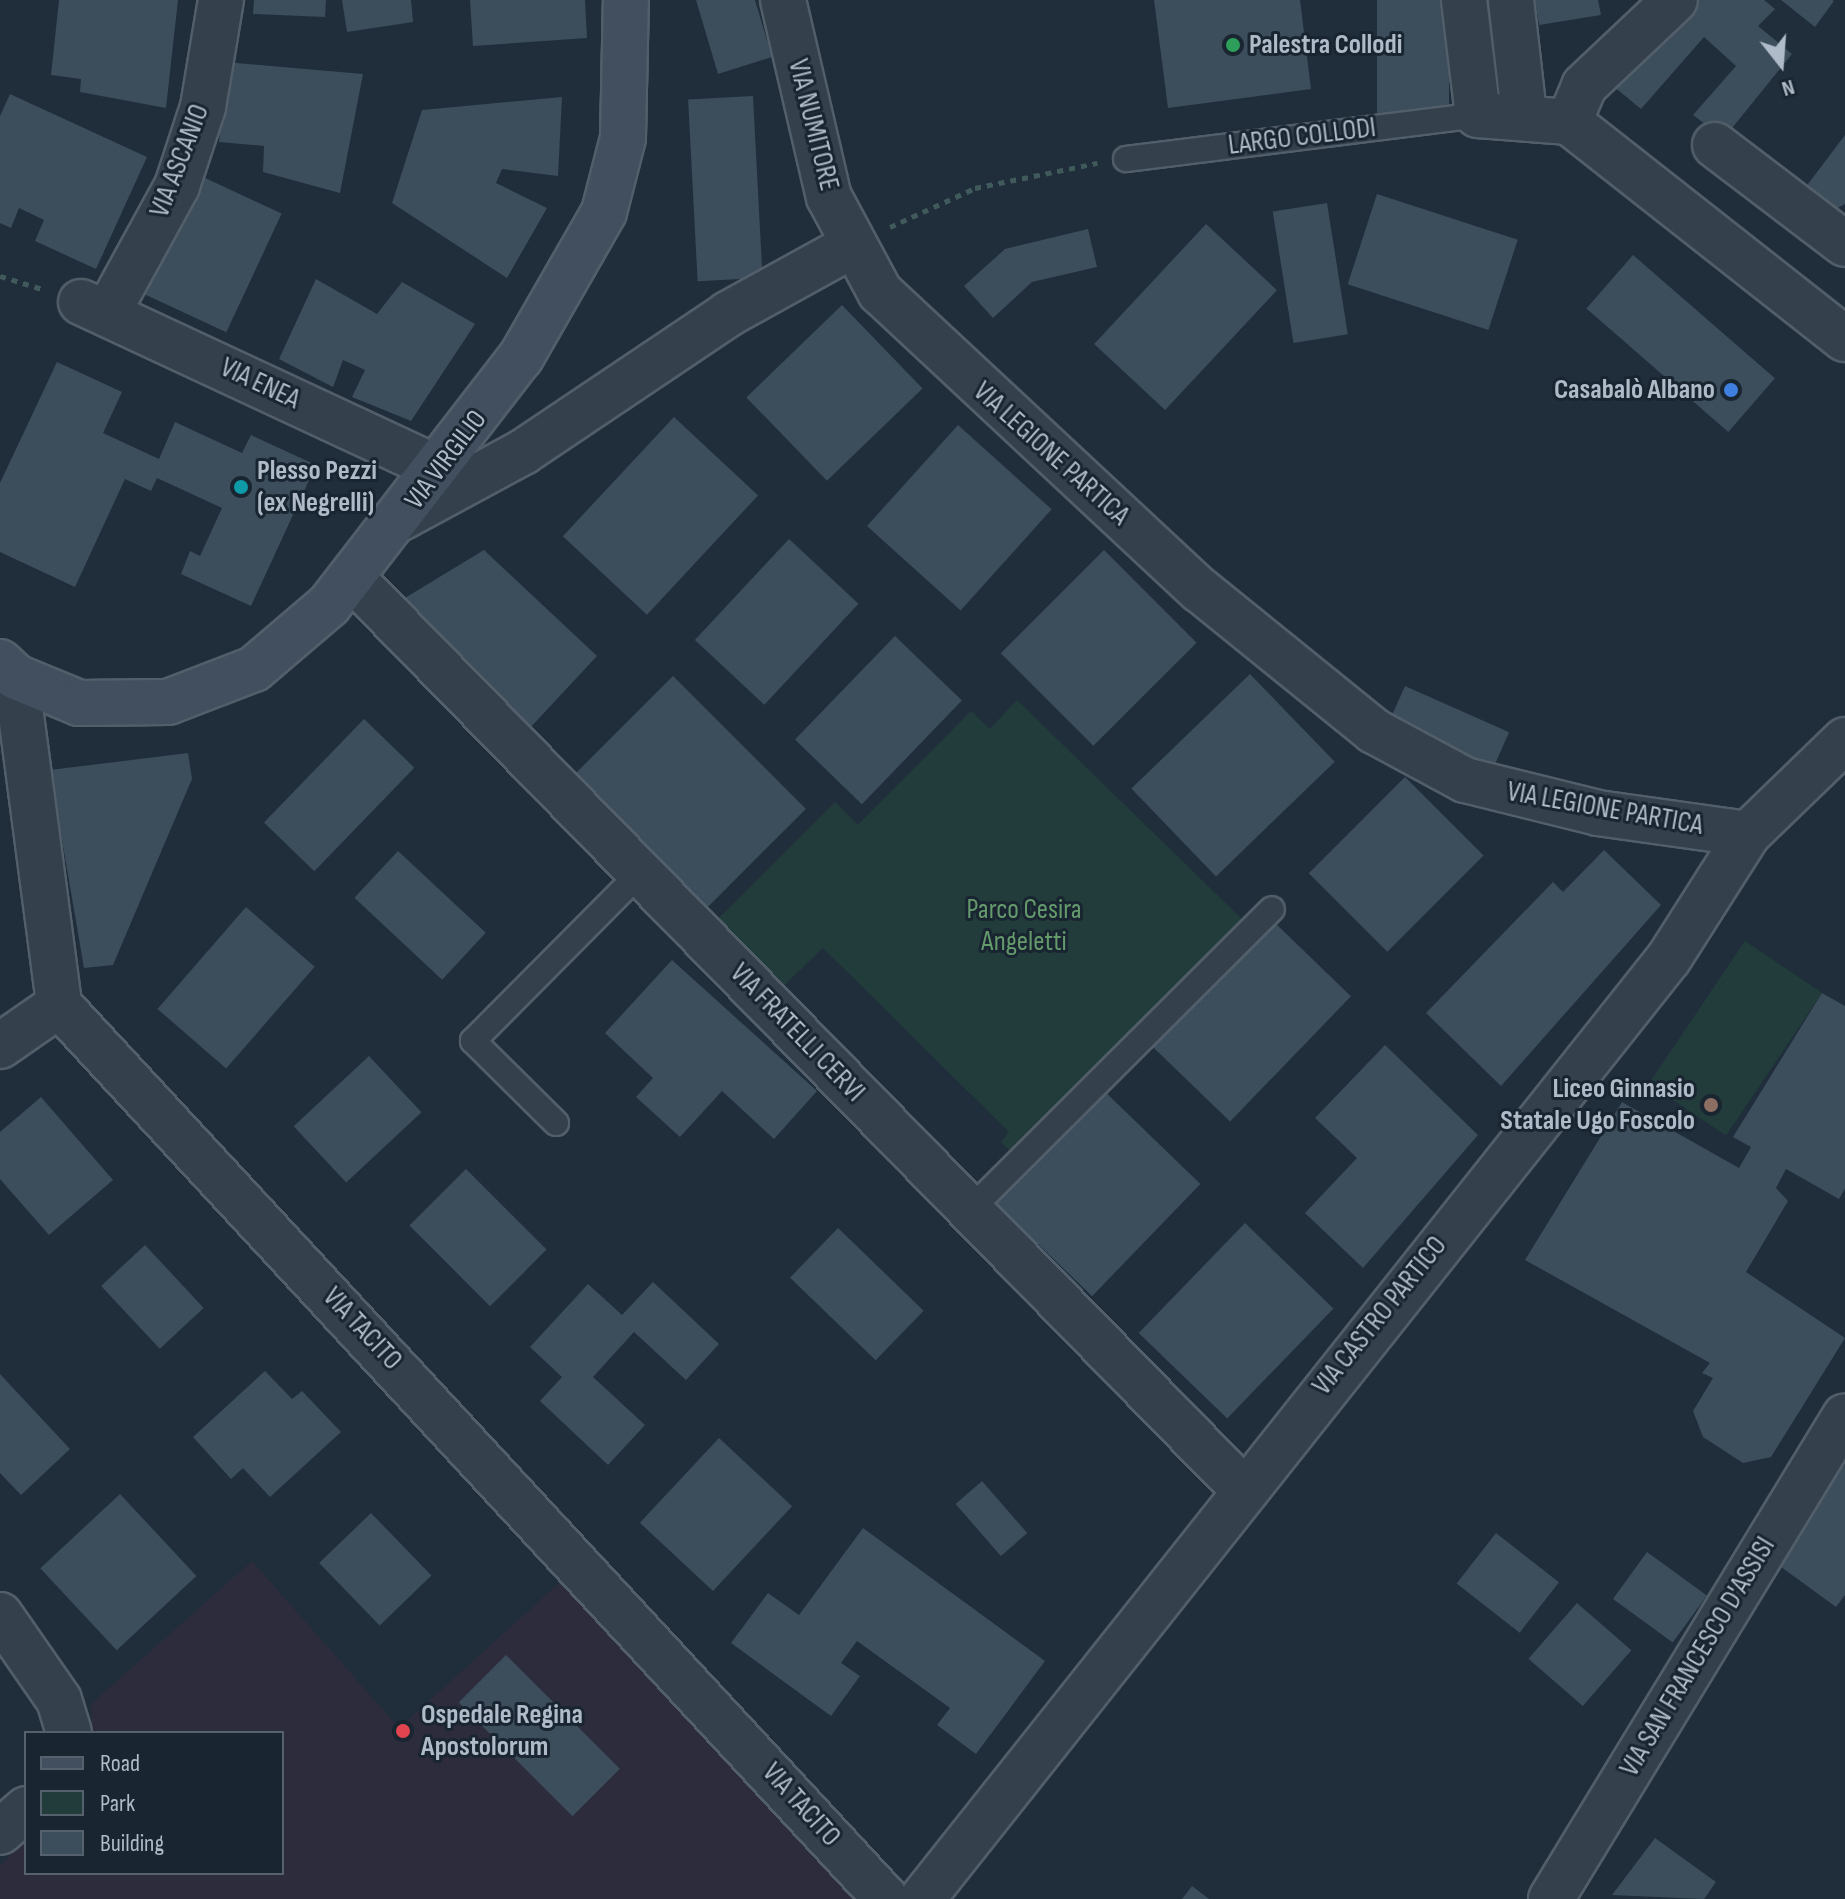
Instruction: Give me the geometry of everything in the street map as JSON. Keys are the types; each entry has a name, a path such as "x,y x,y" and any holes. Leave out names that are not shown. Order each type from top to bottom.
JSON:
{"street":[{"name":"VIA ASCANIO","path":"80,302 177,186 203,107 221,0"},
{"name":"VIA VIRGILIO","path":"8,670 87,704 138,706 199,694 280,651 352,578 439,469 521,357 604,212 623,138 626,0"},
{"name":"VIA NUMITORE","path":"783,0 821,168 851,246"},
{"path":"1464,0 1478,115 1524,114 1569,122 1839,321"},
{"path":"1511,0 1524,114"},
{"path":"1569,122 1584,86 1675,0"},
{"path":"1715,145 1845,244"},
{"path":"401,518 510,460 715,322 851,246"},
{"name":"VIA LEGIONE PARTICA","path":"851,246 909,325 1200,590 1374,731 1435,766 1511,795 1748,834"},
{"name":"VIA ENEA","path":"80,302 439,469"},
{"name":"VIA FRATELLI CERVI","path":"352,578 1242,1488"},
{"path":"0,1046 59,1005 8,670"},
{"name":"VIA CASTRO PARTICO","path":"922,1899 1242,1488 1669,958 1748,834 1845,740"},
{"name":"VIA TACITO","path":"59,1005 886,1899"},
{"name":"VIA SAN FRANCESCO D'ASSISI","path":"1551,1899 1845,1416"},
{"path":"0,1615 59,1700 68,1731"},
{"path":"0,1832 24,1811"}],"lane":[{"name":"LARGO COLLODI","path":"1126,159 1478,115"},
{"path":"556,1123 473,1041 640,873"},
{"path":"970,1210 1272,909"}],"path":[{"path":"851,246 975,188 1126,159"},
{"path":"0,276 80,302"}],"shaded area":[{"name":"Ospedale Regina Apostolorum","path":"252,1561 399,1728 568,1575 872,1899 0,1899 0,1865 24,1843 24,1875 284,1875 284,1731 92,1731 91,1704"}],"green space":[{"name":"Parco Cesira Angeletti","path":"1017,700 1248,925 1015,1155 1001,1142 1009,1132 823,948 778,991 713,924 835,802 858,825 971,711 990,729"},
{"path":"1745,941 1822,993 1726,1136 1649,1084"}],"building":[{"path":"59,0 178,0 166,108 80,92 81,79 51,75"},
{"path":"254,0 326,0 325,17 253,14"},
{"path":"342,0 411,0 413,22 347,32"},
{"path":"470,0 585,0 587,38 473,46"},
{"path":"696,0 755,0 772,57 718,74"},
{"name":"Palestra Collodi","path":"1154,0 1300,0 1311,89 1168,108"},
{"path":"1377,0 1449,0 1449,113 1377,113"},
{"path":"1535,0 1598,0 1601,15 1539,25"},
{"path":"1697,0 1764,0 1775,9 1758,26 1792,54 1724,138 1693,115 1736,66 1704,37 1641,109 1607,81"},
{"path":"1781,0 1832,0 1834,1 1815,27"},
{"path":"226,62 363,74 340,193 263,172 264,146 219,142"},
{"path":"10,94 147,157 96,269 35,241 44,220 19,208 11,228 0,223 0,116"},
{"path":"753,96 763,278 698,281 688,99"},
{"path":"562,97 558,176 502,169 496,183 547,208 507,278 392,203 422,110"},
{"path":"1845,135 1845,204 1834,210 1805,188"},
{"path":"201,176 282,214 226,332 146,295"},
{"path":"1377,194 1518,240 1488,330 1348,284"},
{"path":"1327,203 1348,334 1293,343 1273,212"},
{"path":"1206,224 1277,290 1165,410 1094,344"},
{"path":"1088,229 1097,267 1032,282 993,318 964,286 1005,249"},
{"path":"1633,255 1775,378 1728,432 1586,309"},
{"path":"316,279 377,314 402,282 475,324 411,421 352,397 365,370 343,360 333,387 279,359"},
{"path":"842,305 923,388 827,481 746,397"},
{"name":"Plesso Pezzi (ex Negrelli)","path":"57,362 122,392 103,433 159,459 175,422 242,453 251,435 316,465 251,606 181,574 190,551 200,556 222,508 157,478 151,491 125,479 75,587 0,552 0,483"},
{"path":"674,417 758,495 647,615 563,536"},
{"path":"958,425 1052,509 961,610 867,526"},
{"path":"789,539 858,604 764,705 695,640"},
{"path":"484,550 597,656 529,729 395,604"},
{"path":"1104,550 1197,643 1093,746 1001,653"},
{"path":"895,636 962,701 862,804 795,740"},
{"path":"1250,674 1335,762 1216,876 1131,789"},
{"path":"673,676 806,809 708,907 575,774"},
{"path":"1405,686 1509,732 1491,773 1387,727"},
{"path":"364,719 414,768 314,871 264,823"},
{"path":"188,753 192,779 113,965 84,968 50,770"},
{"path":"1405,777 1483,855 1387,952 1309,873"},
{"path":"1604,850 1661,905 1501,1086 1426,1013 1553,882 1563,892"},
{"path":"398,851 486,933 442,980 354,898"},
{"path":"246,907 315,967 226,1069 157,1009"},
{"path":"1274,922 1351,996 1230,1121 1153,1047"},
{"path":"672,960 817,1091 774,1139 722,1091 680,1137 636,1097 653,1078 605,1033"},
{"path":"1822,993 1845,1006 1845,1189 1839,1199 1786,1169 1776,1188 1788,1201 1746,1272 1845,1338 1771,1457 1743,1463 1703,1437 1693,1411 1713,1378 1702,1373 1710,1363 1525,1260 1622,1102 1739,1168 1751,1147 1733,1137"},
{"path":"1385,1045 1478,1135 1363,1268 1305,1213 1357,1158 1315,1118"},
{"path":"369,1056 422,1112 346,1183 294,1126"},
{"path":"1099,1086 1200,1184 1092,1296 991,1198"},
{"path":"41,1097 113,1180 49,1235 0,1179 0,1132"},
{"path":"466,1169 547,1250 490,1306 409,1226"},
{"path":"1245,1223 1333,1308 1227,1419 1139,1333"},
{"path":"838,1228 924,1311 876,1360 790,1278"},
{"path":"145,1245 204,1308 160,1349 101,1286"},
{"path":"653,1282 719,1344 686,1380 634,1332 593,1377 645,1425 608,1465 540,1401 562,1377 530,1347 588,1284 622,1315"},
{"path":"265,1371 292,1399 302,1391 341,1432 270,1497 243,1468 231,1479 193,1437"},
{"path":"0,1374 70,1449 21,1495 0,1473"},
{"path":"719,1438 792,1506 713,1591 640,1523"},
{"path":"1845,1464 1845,1595 1836,1607 1773,1561"},
{"path":"982,1481 1027,1533 1001,1556 956,1504"},
{"path":"120,1494 196,1576 117,1650 40,1568"},
{"path":"371,1513 431,1576 380,1626 319,1563"},
{"path":"863,1528 1045,1661 976,1754 937,1725 950,1708 857,1641 841,1663 860,1676 831,1716 731,1643 768,1593 799,1615"},
{"path":"1496,1533 1559,1582 1520,1633 1457,1583"},
{"path":"1647,1552 1707,1595 1673,1642 1613,1599"},
{"path":"1577,1603 1631,1650 1583,1706 1528,1659"},
{"path":"506,1655 620,1769 572,1816 459,1702"},
{"path":"1655,1838 1716,1882 1704,1899 1612,1895"},
{"path":"1192,1886 1209,1899 1182,1899"}],"place":[{"name":"Palestra Collodi","path":"1233,45"},
{"name":"Casabalò Albano","path":"1731,390"},
{"name":"Plesso Pezzi (ex Negrelli)","path":"241,487"},
{"name":"Liceo Ginnasio Statale Ugo Foscolo","path":"1711,1105"},
{"name":"Ospedale Regina Apostolorum","path":"403,1731"}]}
